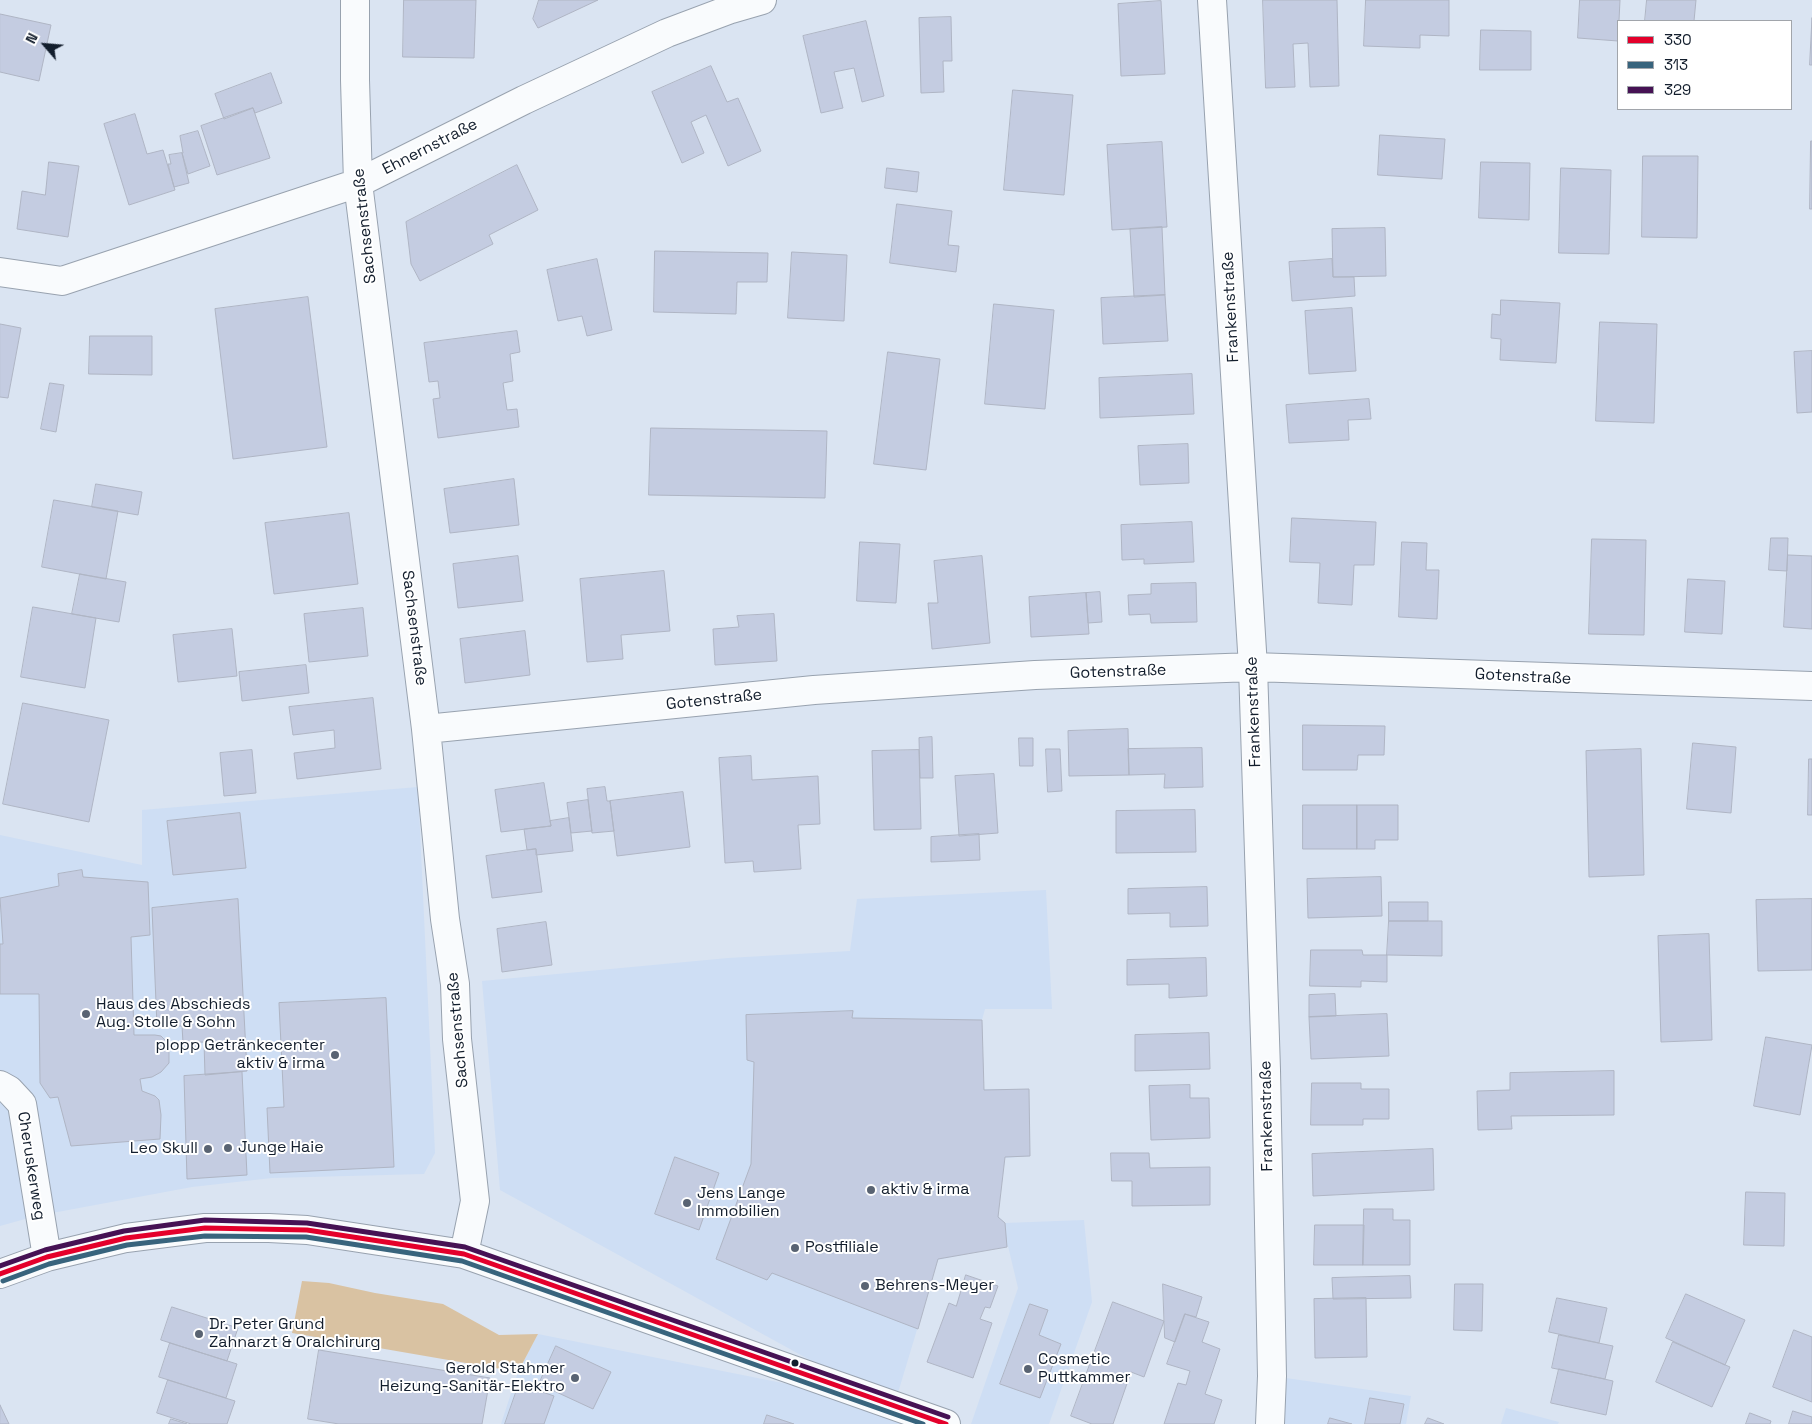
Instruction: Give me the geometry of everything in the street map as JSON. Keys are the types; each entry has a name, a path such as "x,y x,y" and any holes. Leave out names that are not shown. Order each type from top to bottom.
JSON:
{"street":[{"name":"Sachsenstraße","path":"355,0 358,183 426,729 445,919 455,984 457,1039 474,1201 464,1254"},
{"name":"Ehnernstraße","path":"0,272 62,281 358,183 524,100 667,33 731,9 762,0"},
{"name":"Frankenstraße","path":"1212,0 1253,667 1266,1070 1272,1376 1270,1424"},
{"name":"Gotenstraße","path":"426,729 814,690 1035,675 1253,667 1812,686"},
{"name":"Cheruskerweg","path":"0,1085 9,1090 22,1104 47,1257"},
{"path":"0,1274 47,1257 126,1238 214,1228 307,1230 464,1254 946,1424"}],"shaded area":[{"path":"418,787 435,1153 424,1174 272,1178 192,1187 36,1216 0,1226 0,835 142,865 142,810"},
{"path":"1046,890 1052,1009 985,1009 982,1020 984,1089 1029,1089 1030,1156 1005,1158 998,1216 1005,1223 1084,1220 1092,1302 1049,1424 971,1424 1018,1288 1008,1246 938,1260 894,1406 946,1424 501,1424 518,1372 538,1334 892,1405 500,1190 482,981 728,958 850,951 857,899"},
{"path":"302,1281 329,1283 375,1293 443,1304 499,1335 538,1334 518,1372 292,1333"},
{"path":"1272,1376 1411,1396 1406,1424 1271,1424"},
{"path":"1506,1408 1559,1422 1558,1424 1501,1424"}],"building":[{"path":"404,0 476,0 474,58 403,57"},
{"path":"539,0 598,0 538,28 533,19"},
{"path":"1263,0 1337,0 1339,86 1310,87 1308,43 1293,44 1295,87 1266,88"},
{"path":"1366,0 1449,0 1449,36 1420,35 1420,48 1364,46"},
{"path":"1580,0 1620,0 1619,20 1617,20 1617,41 1578,38"},
{"path":"1647,0 1696,0 1694,20 1645,20"},
{"path":"1161,1 1165,74 1121,76 1118,4"},
{"path":"0,14 51,25 39,81 0,72"},
{"path":"951,17 952,61 943,61 944,92 921,93 919,18"},
{"path":"1812,18 1812,65 1810,65"},
{"path":"866,21 884,96 862,102 854,68 834,72 843,108 821,113 803,36"},
{"path":"1481,30 1531,31 1531,70 1480,70"},
{"path":"711,66 727,102 738,98 761,151 728,166 706,115 691,122 704,153 682,163 652,92"},
{"path":"271,73 282,103 255,113 253,108 224,119 215,94"},
{"path":"1013,90 1073,95 1064,195 1004,190"},
{"path":"253,108 270,158 217,175 201,126"},
{"path":"135,114 147,154 163,150 175,190 129,205 104,124"},
{"path":"198,131 210,166 188,174 182,153 180,136"},
{"path":"1380,135 1445,139 1442,179 1378,175"},
{"path":"1811,141 1812,209 1810,209"},
{"path":"1162,142 1167,227 1112,230 1107,145"},
{"path":"182,153 189,183 174,187 168,164 171,164 169,155"},
{"path":"1643,156 1698,156 1697,238 1642,237"},
{"path":"49,162 79,166 68,237 17,229 22,191 45,195"},
{"path":"1481,162 1530,163 1529,220 1479,218"},
{"path":"517,165 538,210 489,235 493,244 420,281 411,264 406,222"},
{"path":"887,168 919,172 917,192 885,188"},
{"path":"1561,168 1611,170 1609,254 1559,253"},
{"path":"897,204 952,211 948,245 959,246 956,272 890,263"},
{"path":"1162,227 1165,295 1134,297 1130,229"},
{"path":"1385,228 1386,276 1333,277 1332,229"},
{"path":"655,251 768,253 767,282 737,282 736,314 654,312"},
{"path":"792,252 847,255 844,321 788,318"},
{"path":"597,259 612,330 587,336 582,316 558,321 547,270"},
{"path":"1332,259 1333,277 1354,277 1355,296 1292,301 1289,262"},
{"path":"1165,295 1168,341 1103,344 1101,298"},
{"path":"308,297 327,447 233,459 215,309"},
{"path":"1501,300 1560,303 1556,363 1500,360 1501,339 1491,338 1492,314 1500,315"},
{"path":"994,304 1054,310 1045,409 985,404"},
{"path":"1352,308 1356,371 1309,374 1305,311"},
{"path":"1600,322 1657,324 1654,423 1596,421"},
{"path":"0,324 21,328 8,398 0,397"},
{"path":"517,331 520,352 510,354 513,381 503,383 507,410 517,409 519,427 438,438 433,399 440,398 438,381 429,382 424,343"},
{"path":"90,336 152,336 152,375 89,374"},
{"path":"1812,351 1812,412 1797,413 1794,352"},
{"path":"888,352 940,359 926,470 874,464"},
{"path":"1192,374 1194,414 1100,418 1099,378"},
{"path":"50,383 64,385 56,432 41,429"},
{"path":"1369,399 1371,419 1348,420 1349,440 1289,443 1286,405"},
{"path":"651,428 827,431 825,498 649,495"},
{"path":"1188,444 1189,483 1140,485 1138,446"},
{"path":"514,479 519,525 450,533 444,489"},
{"path":"96,484 142,492 138,515 92,507"},
{"path":"54,500 118,511 106,579 42,567"},
{"path":"349,513 358,584 274,594 265,523"},
{"path":"1292,518 1376,522 1374,565 1354,565 1352,605 1318,603 1320,563 1290,562"},
{"path":"1192,522 1194,562 1144,564 1144,559 1122,560 1121,525"},
{"path":"1771,538 1788,538 1787,571 1769,570"},
{"path":"1592,539 1646,540 1644,635 1589,634"},
{"path":"860,542 900,544 896,603 857,601"},
{"path":"1402,542 1427,543 1426,570 1439,570 1437,619 1399,617"},
{"path":"1788,555 1812,556 1812,629 1784,627"},
{"path":"518,556 523,601 458,608 453,564"},
{"path":"982,556 990,643 932,649 928,603 938,603 934,561"},
{"path":"664,571 670,631 621,635 623,659 587,662 580,579"},
{"path":"80,574 126,582 119,622 72,614"},
{"path":"1688,579 1725,581 1722,634 1685,632"},
{"path":"1196,583 1197,622 1151,623 1150,614 1129,615 1128,595 1151,594 1151,584"},
{"path":"1100,592 1102,622 1088,623 1086,593"},
{"path":"1086,593 1089,634 1031,637 1029,597"},
{"path":"33,607 96,618 85,688 21,677"},
{"path":"363,608 368,656 309,662 304,614"},
{"path":"774,614 777,661 715,665 713,629 739,627 737,616"},
{"path":"232,629 237,676 178,682 173,635"},
{"path":"525,631 530,675 465,683 460,639"},
{"path":"306,665 309,693 242,701 239,672"},
{"path":"373,698 381,769 297,779 294,753 335,748 334,730 293,735 289,707"},
{"path":"23,703 109,720 89,822 3,804"},
{"path":"1303,725 1385,726 1384,755 1358,755 1357,770 1303,770"},
{"path":"1128,729 1129,775 1069,776 1068,731"},
{"path":"932,737 933,778 920,778 919,738"},
{"path":"1019,738 1033,738 1033,766 1020,766"},
{"path":"1693,743 1736,747 1731,813 1687,809"},
{"path":"1202,748 1203,787 1164,788 1165,774 1129,775 1128,749"},
{"path":"1046,749 1060,749 1062,791 1048,792"},
{"path":"1641,749 1644,875 1589,877 1586,751"},
{"path":"252,750 256,793 224,796 220,753"},
{"path":"919,750 921,829 874,830 872,751"},
{"path":"751,756 752,780 818,776 820,824 798,825 801,869 754,872 753,861 725,863 719,758"},
{"path":"1809,759 1812,759 1812,815 1808,815"},
{"path":"994,774 998,833 959,836 955,776"},
{"path":"544,783 551,826 501,832 495,790"},
{"path":"605,787 607,801 610,801 614,831 592,833 587,789"},
{"path":"683,792 690,847 617,856 610,801"},
{"path":"588,800 592,831 571,833 567,803"},
{"path":"1303,805 1357,805 1357,849 1303,849"},
{"path":"1357,805 1398,805 1398,840 1375,840 1375,849 1357,849"},
{"path":"1195,810 1196,852 1116,853 1116,811"},
{"path":"240,813 246,868 173,875 167,821"},
{"path":"569,818 573,851 536,855 536,849 527,850 524,829 551,826 550,821"},
{"path":"979,834 980,860 931,862 931,837"},
{"path":"536,849 542,892 492,898 486,856"},
{"name":"Haus des Abschieds Aug. Stolle & Sohn","path":"82,870 83,877 148,882 150,935 131,937 134,1035 161,1036 169,1044 169,1063 161,1072 152,1077 140,1079 142,1091 155,1096 159,1100 161,1115 160,1139 71,1146 58,1097 50,1098 40,1083 39,994 0,994 0,944 3,944 0,898 59,886 58,874"},
{"path":"1381,877 1382,916 1308,918 1307,879"},
{"path":"1207,887 1208,926 1170,927 1170,913 1128,914 1128,889"},
{"path":"238,899 247,1071 205,1075 204,1042 183,1043 182,1026 157,1026 152,908"},
{"path":"1812,899 1812,970 1758,971 1756,900"},
{"path":"1389,902 1428,902 1428,921 1389,921"},
{"path":"1389,921 1442,921 1442,956 1387,955"},
{"path":"546,922 552,965 502,972 497,929"},
{"path":"1709,934 1712,1040 1661,1042 1658,936"},
{"path":"1311,950 1362,950 1363,955 1387,955 1387,982 1361,981 1361,987 1310,986"},
{"path":"1206,958 1207,996 1169,998 1169,984 1127,985 1127,960"},
{"path":"1335,994 1336,1016 1309,1017 1309,995"},
{"name":"plopp Getränkecenter aktiv & irma","path":"386,998 394,1167 270,1173 267,1108 284,1107 279,1003"},
{"name":"aktiv & irma","path":"853,1011 852,1018 982,1020 984,1090 1029,1089 1030,1156 1005,1157 998,1217 1005,1223 1007,1247 938,1259 918,1329 772,1273 767,1280 716,1259 751,1164 754,1062 747,1060 746,1015"},
{"path":"1387,1014 1389,1056 1311,1059 1309,1017"},
{"path":"1209,1033 1210,1069 1135,1071 1135,1035"},
{"path":"1766,1037 1812,1045 1800,1115 1754,1106"},
{"path":"1614,1071 1614,1115 1511,1116 1512,1129 1478,1130 1477,1091 1510,1090 1510,1073"},
{"path":"242,1072 247,1175 187,1179 184,1076"},
{"path":"1312,1083 1361,1083 1361,1089 1389,1089 1389,1119 1363,1119 1363,1125 1311,1125"},
{"path":"1190,1085 1190,1098 1209,1098 1210,1138 1151,1140 1149,1086"},
{"path":"1433,1149 1434,1190 1313,1196 1312,1154"},
{"path":"1111,1153 1149,1153 1150,1168 1210,1167 1210,1205 1132,1206 1132,1181 1112,1181"},
{"path":"675,1157 719,1173 699,1230 655,1214"},
{"path":"1746,1192 1785,1193 1784,1246 1744,1245"},
{"path":"1364,1209 1393,1209 1393,1220 1410,1220 1410,1265 1363,1265"},
{"path":"1315,1225 1364,1225 1363,1265 1314,1265"},
{"path":"966,1275 998,1286 990,1308 985,1307 980,1319 992,1323 973,1378 927,1362 949,1303 956,1306"},
{"path":"1410,1276 1411,1298 1333,1299 1332,1278"},
{"path":"1163,1284 1202,1297 1196,1317 1185,1314 1175,1342 1165,1338"},
{"path":"1455,1284 1483,1284 1482,1331 1454,1330"},
{"path":"1686,1294 1745,1320 1725,1365 1666,1338"},
{"path":"1366,1298 1367,1357 1315,1358 1314,1299"},
{"path":"1557,1298 1607,1308 1599,1343 1549,1332"},
{"path":"1113,1302 1164,1321 1144,1377 1131,1372 1113,1424 1092,1424 1071,1416"},
{"path":"1030,1304 1048,1310 1039,1335 1061,1344 1040,1398 1000,1384"},
{"name":"Dr. Peter Grund Zahnarzt & Oralchirurg","path":"172,1307 238,1328 227,1361 161,1340"},
{"path":"1185,1314 1209,1322 1202,1342 1220,1349 1205,1394 1222,1400 1214,1424 1164,1424 1178,1383 1186,1385 1190,1371 1167,1364"},
{"path":"1794,1330 1812,1337 1812,1402 1773,1387"},
{"path":"1559,1335 1613,1346 1605,1379 1552,1368"},
{"path":"1673,1342 1730,1367 1712,1407 1656,1382"},
{"path":"170,1343 237,1364 226,1398 159,1377"},
{"name":"Gerold Stahmer Heizung-Sanitär-Elektro","path":"556,1346 611,1372 593,1409 539,1384"},
{"path":"319,1350 490,1378 482,1424 339,1424 308,1419"},
{"path":"1559,1369 1613,1381 1606,1415 1551,1403"},
{"path":"168,1380 235,1401 227,1424 191,1424 157,1413"},
{"path":"519,1384 554,1396 544,1424 505,1424"},
{"path":"1370,1398 1404,1404 1400,1424 1365,1424"},
{"path":"0,1405 9,1424 0,1424"},
{"path":"1793,1411 1812,1417 1812,1424 1789,1424"},
{"path":"1750,1413 1771,1421 1770,1424 1746,1424"},
{"path":"767,1415 794,1424 764,1424"},
{"path":"1330,1418 1352,1424 1328,1424"},
{"path":"1428,1418 1444,1424 1425,1424"},
{"path":"171,1419 187,1424 169,1424"}],"transit line":[{"name":"329","path":"0,1266 45,1250 124,1231 205,1220 307,1223 465,1247 948,1417"},
{"name":"330","path":"0,1274 47,1257 126,1238 205,1228 307,1230 464,1254 946,1424"},
{"name":"313","path":"3,1281 49,1264 127,1245 205,1236 306,1237 462,1261 923,1424"}],"place":[{"name":"Haus des Abschieds Aug. Stolle & Sohn","path":"86,1014"},
{"name":"plopp Getränkecenter aktiv & irma","path":"335,1055"},
{"name":"Junge Haie","path":"228,1148"},
{"name":"Leo Skull","path":"208,1149"},
{"name":"aktiv & irma","path":"871,1190"},
{"name":"Jens Lange Immobilien","path":"687,1203"},
{"name":"Postfiliale","path":"795,1248"},
{"name":"Behrens-Meyer","path":"865,1286"},
{"name":"Dr. Peter Grund Zahnarzt & Oralchirurg","path":"199,1334"},
{"name":"Cosmetic Puttkammer","path":"1028,1369"},
{"name":"Gerold Stahmer Heizung-Sanitär-Elektro","path":"575,1378"}]}
